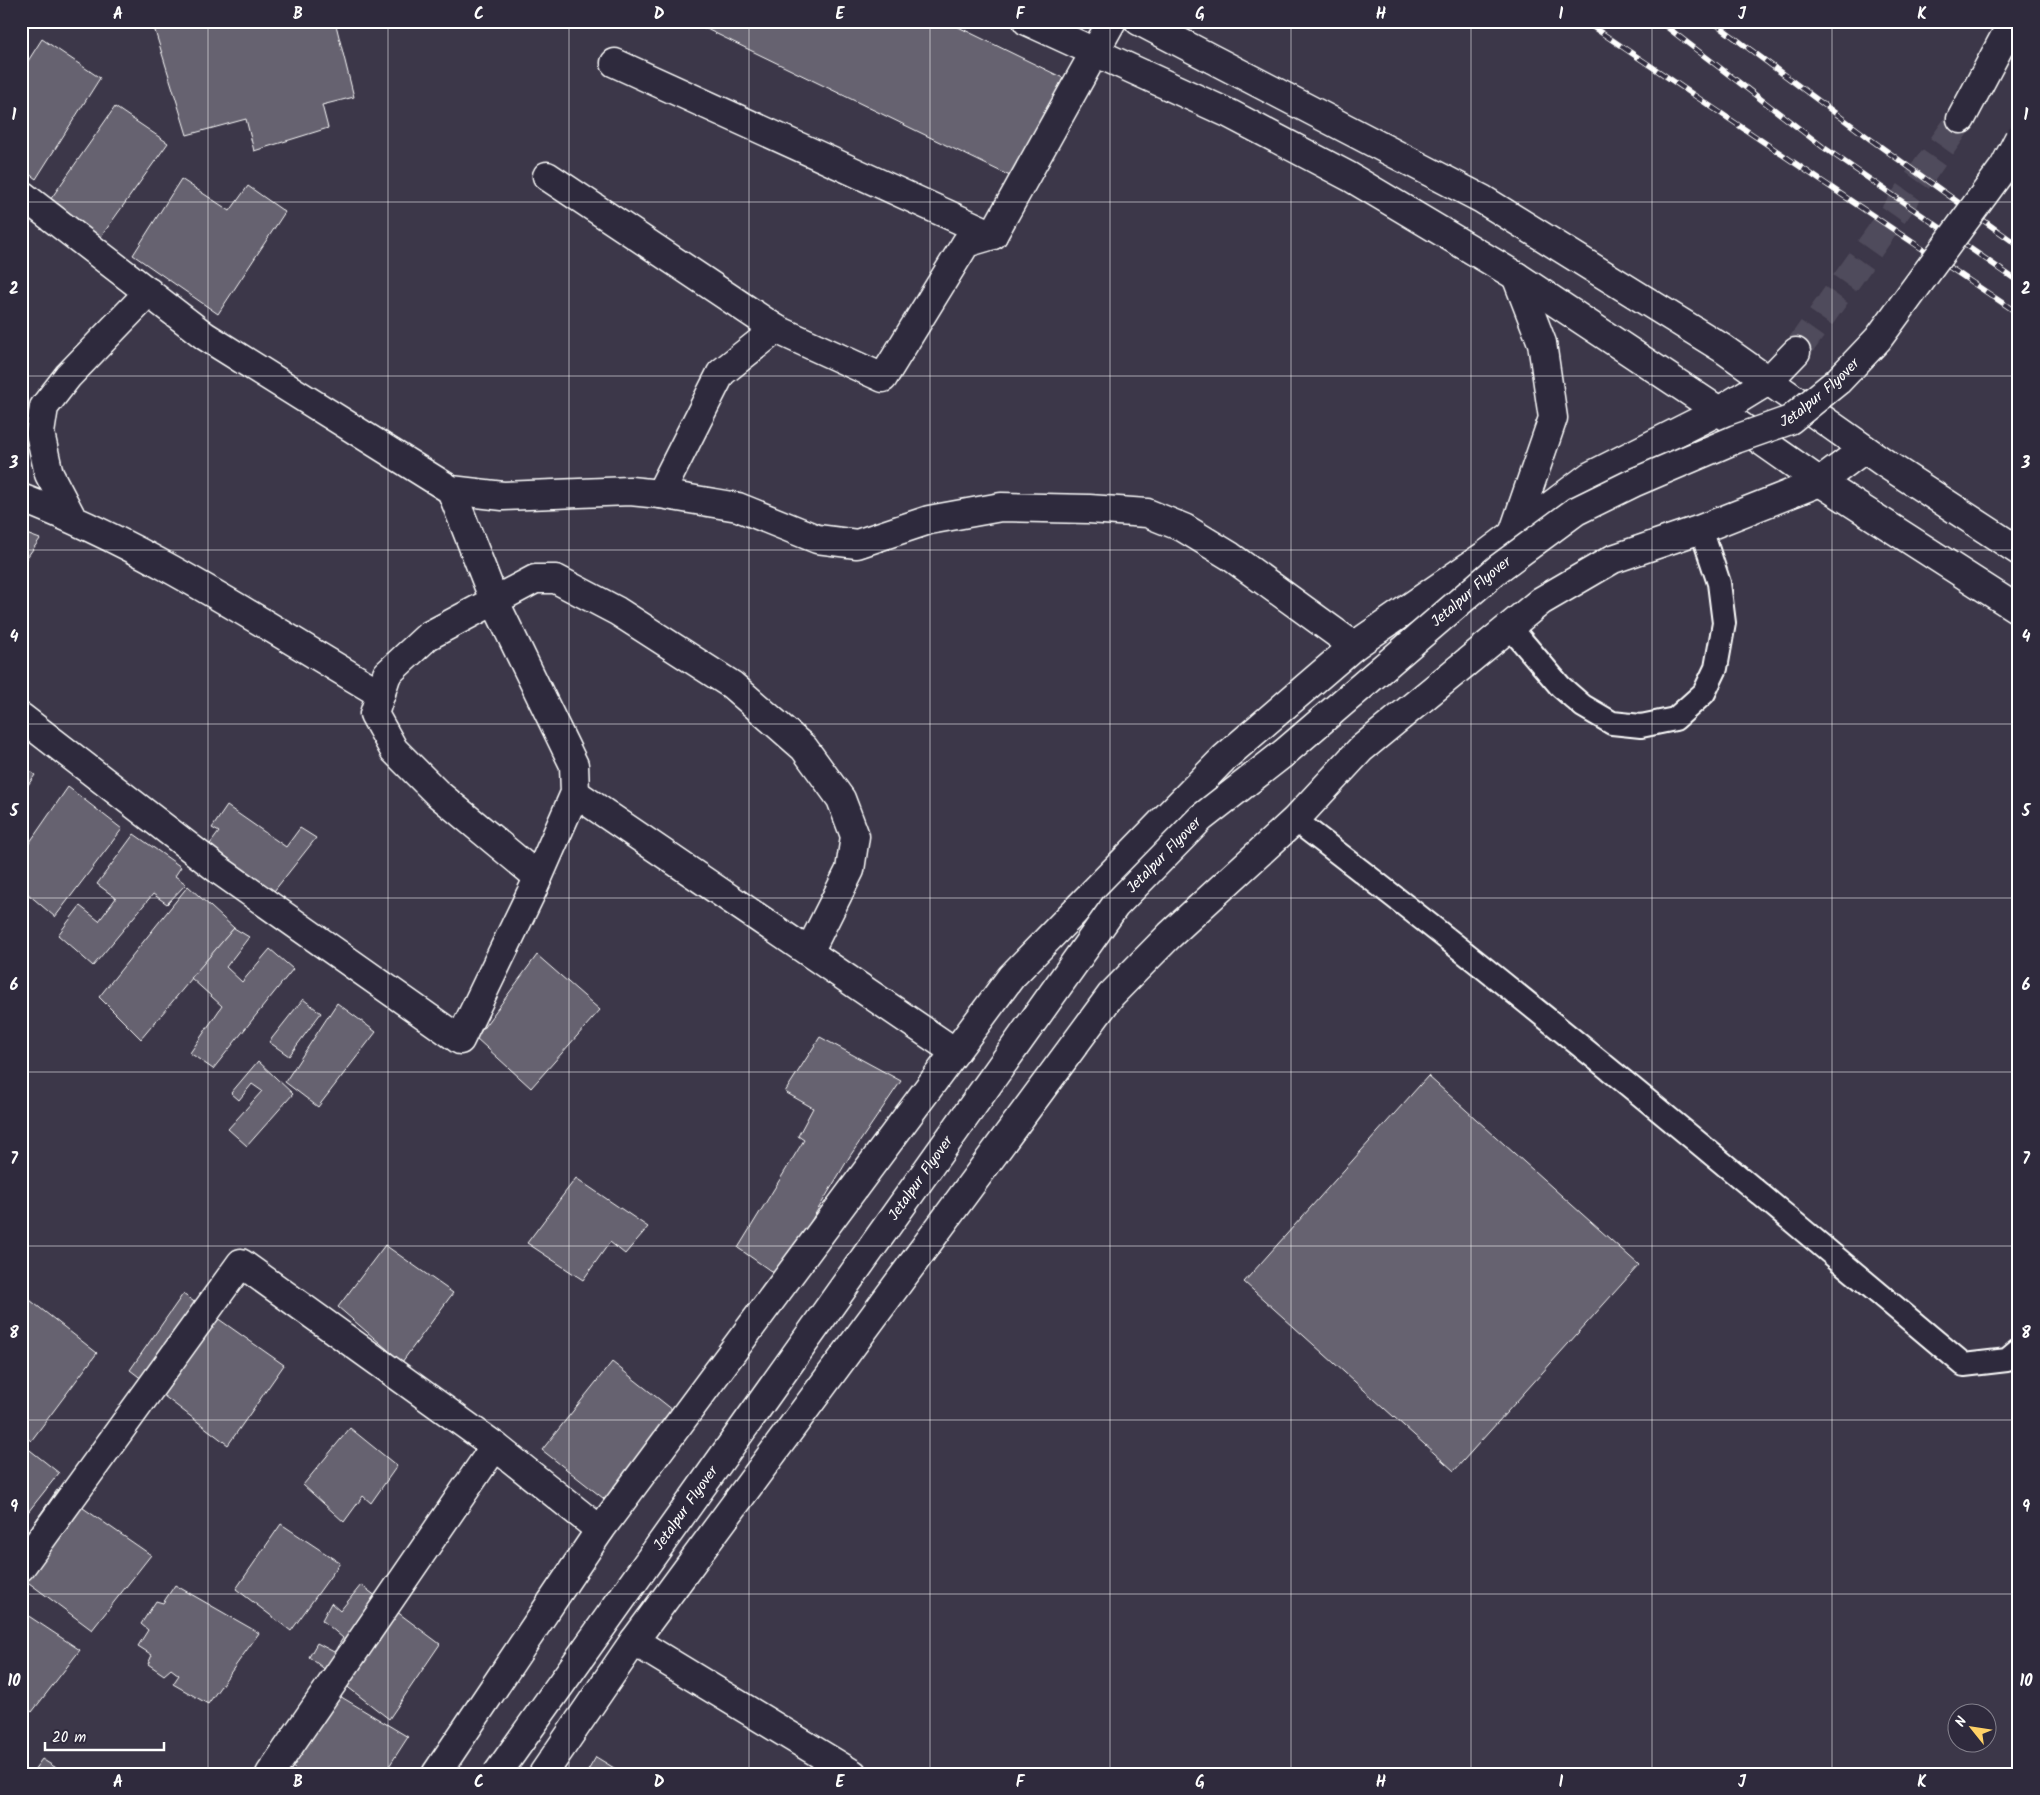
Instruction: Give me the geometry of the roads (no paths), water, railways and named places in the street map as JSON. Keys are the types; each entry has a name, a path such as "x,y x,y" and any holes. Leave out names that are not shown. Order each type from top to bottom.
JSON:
{"street":[{"path":"1027,21 1230,114 1350,177 1516,276 1718,411 1820,482 2019,610"},
{"path":"547,176 776,330 883,378 966,243 993,235 1112,21"},
{"path":"1139,21 1482,199 1722,348 1864,449 2019,550"},
{"path":"1961,119 2013,21"},
{"path":"615,63 993,235"},
{"name":"Jetalpur Flyover","path":"497,1774 1115,906 1202,818 1284,753 1499,568 1576,511 1684,461 1790,420 1838,381 1878,339 2004,167 2019,138"},
{"path":"21,194 205,336 451,490 503,496 630,491 660,494 738,507 817,539 857,544 929,520 1001,507 1089,509 1147,513 1184,528 1230,556 1354,646"},
{"path":"1513,534 1553,418 1542,343 1516,276"},
{"path":"72,518 49,474 40,433 44,407 68,376 149,292"},
{"path":"660,494 721,373 776,330"},
{"path":"436,1774 600,1530 1011,977 1224,758 1354,646 1513,534 1590,476 1718,411 1768,381 1796,352"},
{"path":"543,1774 634,1641 1111,995 1170,935 1296,820 1360,749 1541,601 1613,559 1701,529 1820,482 1864,449"},
{"path":"21,717 219,870 460,1040 538,877 575,793 574,765 494,600 451,490"},
{"path":"21,498 72,518 158,562 381,694"},
{"path":"538,877 437,792 394,750 374,714 387,674 428,636 535,579 556,579 617,611 732,685 804,748 841,799 855,836 850,870 809,952"},
{"path":"575,793 955,1052"},
{"path":"21,1567 241,1263 495,1446 600,1530"},
{"path":"270,1774 495,1446"},
{"path":"634,1641 854,1774"}],"lane":[{"path":"1510,627 1560,686 1583,706 1612,723 1641,726 1675,719 1704,693 1716,668 1724,623 1719,583 1701,529"},
{"path":"1296,820 1431,924 1637,1090 1964,1365 2007,1360 2019,1350"}],"tunnel":[{"path":"1796,352 1961,119"}],"railway":[{"path":"1584,21 2019,314"},
{"path":"1659,21 1823,147 2019,282"},
{"path":"1712,21 1870,139 2019,246"}]}
